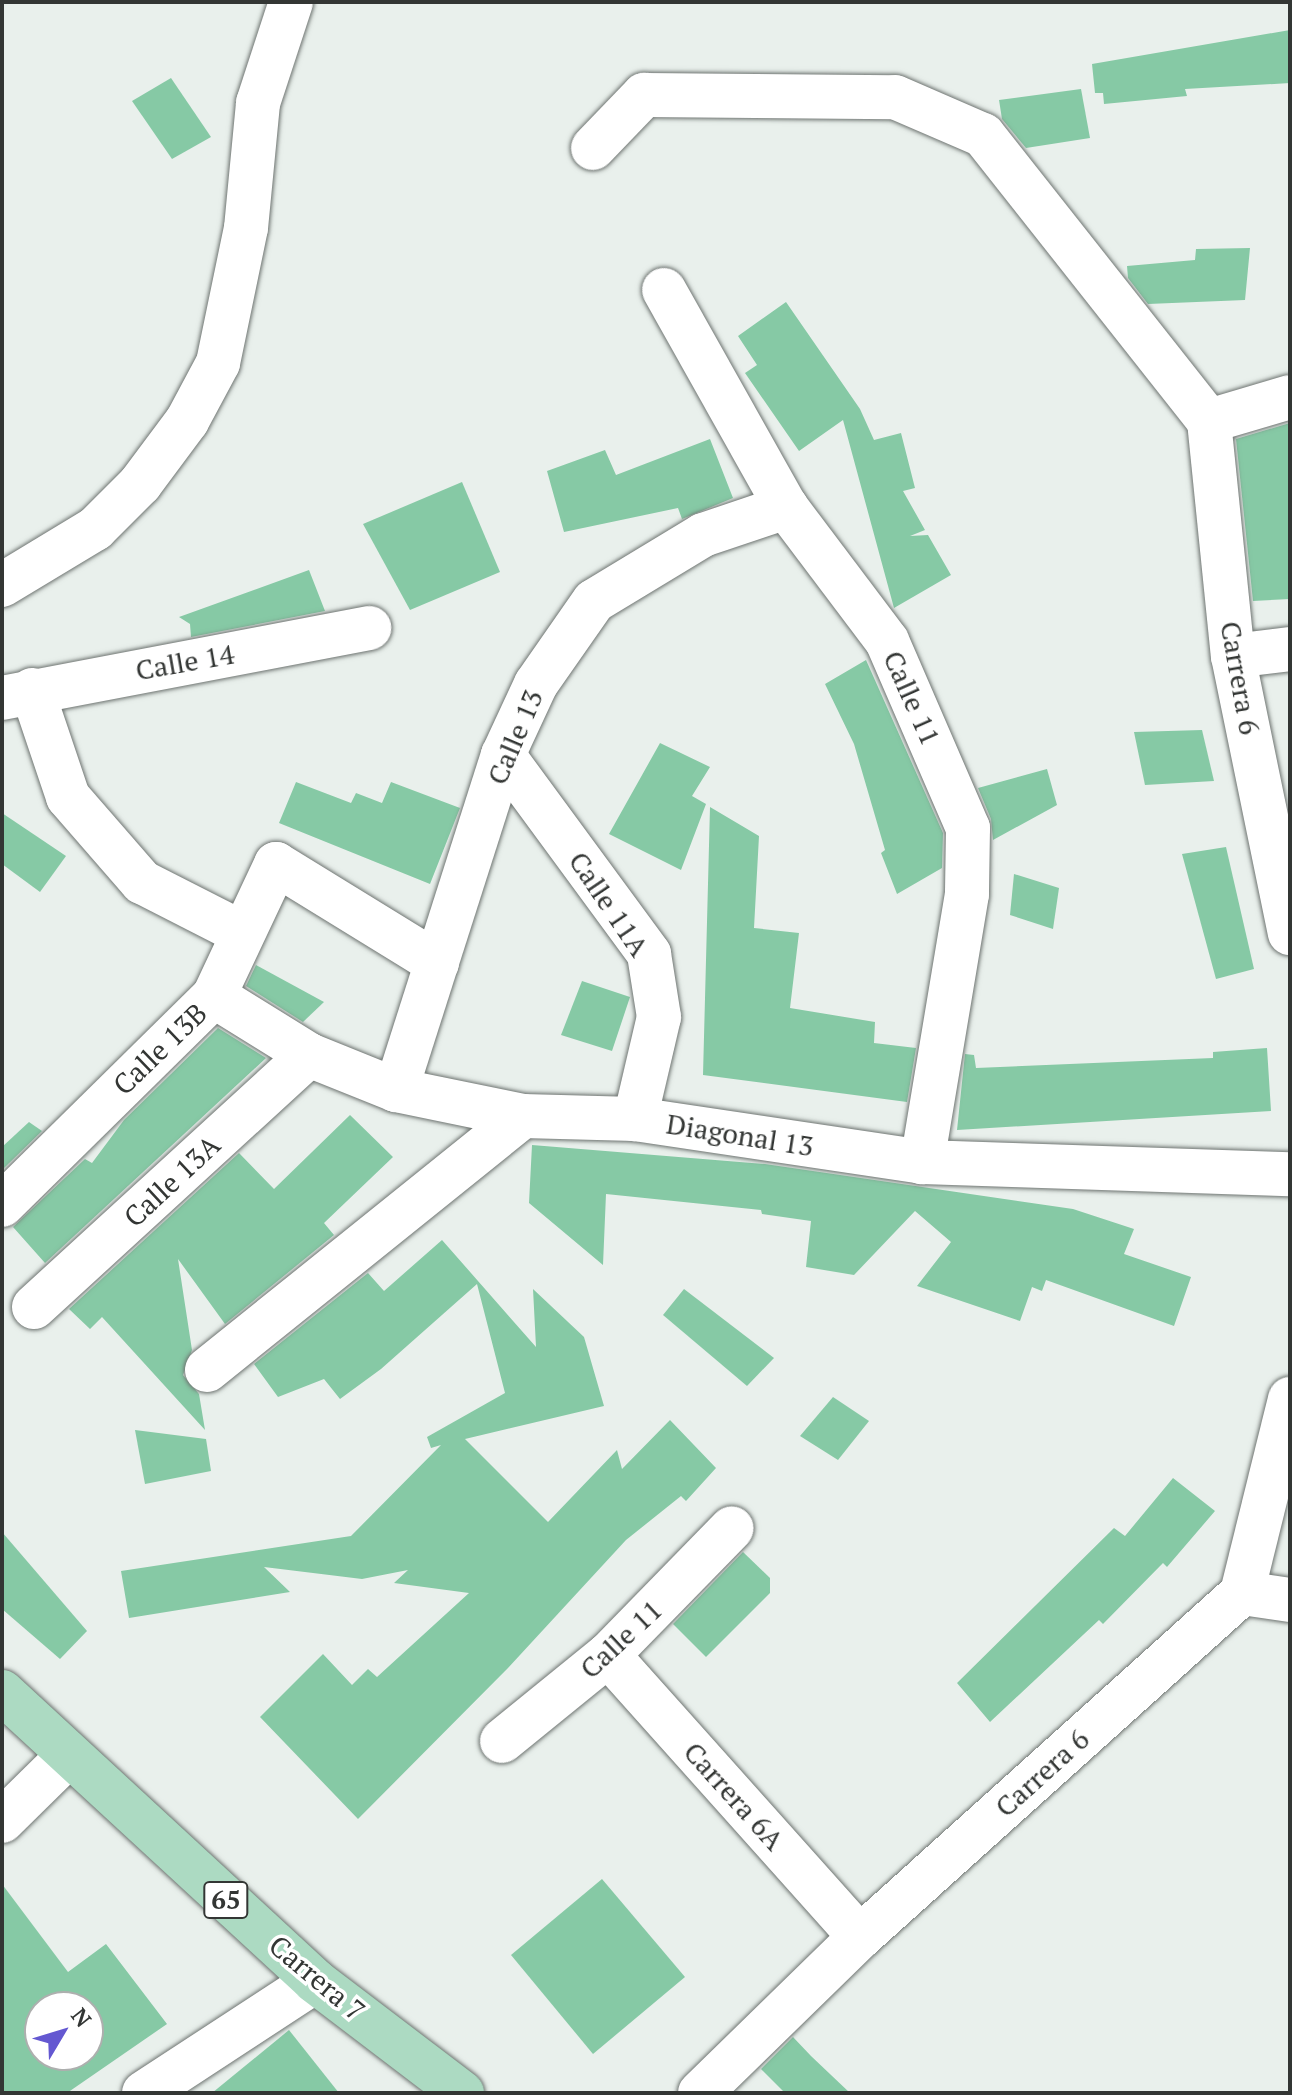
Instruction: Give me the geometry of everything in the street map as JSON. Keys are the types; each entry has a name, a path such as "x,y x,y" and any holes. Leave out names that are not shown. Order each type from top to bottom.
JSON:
{"main road":[{"name":"Carrera 7","path":"2,1692 315,1981 462,2093"}],"street":[{"path":"2,585 95,529 140,484 187,421 218,363 246,228 258,103 291,2"},
{"path":"593,148 644,95 895,97 983,135 1209,421 1290,397"},
{"name":"Calle 11","path":"664,290 786,507 887,641 968,828 967,894 922,1162"},
{"name":"Carrera 6","path":"1209,421 1233,656 1290,933"},
{"name":"Calle 13","path":"396,1090 503,755 536,684 594,601 703,535 786,507"},
{"name":"Calle 14","path":"17,694 369,628"},
{"path":"1233,656 1290,649"},
{"path":"17,694 68,797 142,882 242,933"},
{"name":"Calle 11A","path":"503,755 649,954 659,1017 635,1119"},
{"name":"Calle 13B","path":"2,1205 214,996 276,864 437,963"},
{"name":"Diagonal 13","path":"214,996 309,1055 396,1090 523,1116 635,1119 922,1162 1290,1174"},
{"name":"Calle 13A","path":"34,1307 309,1055"},
{"path":"207,1370 523,1116"},
{"path":"1290,1399 1242,1593 1290,1600"},
{"name":"Calle 11","path":"502,1741 608,1655 732,1528"},
{"name":"Carrera 6","path":"700,2093 860,1937 1242,1593"},
{"name":"Carrera 6A","path":"608,1655 860,1937"},
{"path":"2,1821 69,1755"},
{"path":"144,2093 315,1981"}],"building":[{"path":"1290,30 1290,83 1185,89 1187,96 1104,104 1103,93 1095,93 1092,64"},
{"path":"171,78 211,137 172,159 132,101"},
{"path":"1081,89 1090,138 1026,148 1002,119 999,100"},
{"path":"1250,248 1245,300 1148,304 1128,278 1127,266 1195,260 1196,249"},
{"path":"786,302 860,409 874,440 901,433 915,488 903,491 925,530 910,536 928,535 951,575 894,608 843,420 799,451 745,373 757,365 738,336"},
{"path":"1290,423 1290,599 1253,601 1236,439"},
{"path":"710,439 733,498 682,519 678,508 564,532 547,471 605,450 616,475"},
{"path":"462,482 500,572 410,610 363,524"},
{"path":"309,570 325,611 191,637 190,624 179,617"},
{"path":"866,660 943,833 942,868 897,894 881,853 885,850 854,744 825,684"},
{"path":"1202,730 1214,781 1145,785 1134,732"},
{"path":"660,743 710,767 692,796 706,804 681,870 609,834"},
{"path":"1047,769 1057,805 993,840 991,819 978,788"},
{"path":"296,782 351,803 356,793 382,803 391,782 460,808 430,884 279,823"},
{"path":"710,807 759,836 754,928 799,933 790,1008 875,1022 874,1043 916,1048 907,1102 703,1075"},
{"path":"2,813 66,856 40,892 2,864"},
{"path":"1226,847 1254,969 1216,979 1182,854"},
{"path":"1014,874 1059,888 1053,929 1010,915"},
{"path":"256,965 324,1002 303,1022 246,986"},
{"path":"582,981 630,997 612,1051 561,1035"},
{"path":"218,1028 266,1058 45,1263 13,1227 85,1159 92,1163 124,1120"},
{"path":"1267,1048 1271,1111 957,1130 965,1054 974,1055 976,1068 1213,1058 1213,1052"},
{"path":"350,1115 393,1157 324,1223 334,1235 225,1324 178,1259 192,1350 183,1375 199,1394 205,1430 102,1317 90,1329 69,1309 239,1153 274,1189"},
{"path":"29,1122 42,1131 2,1170 2,1147"},
{"path":"532,1145 765,1164 1073,1209 1134,1229 1124,1254 1191,1277 1174,1326 1046,1280 1042,1291 1032,1287 1020,1321 917,1286 951,1242 915,1211 854,1275 806,1267 811,1221 762,1214 761,1210 606,1194 603,1265 529,1203"},
{"path":"442,1240 536,1347 533,1289 584,1337 604,1406 465,1439 548,1522 617,1450 622,1469 670,1420 716,1468 686,1501 681,1496 626,1540 508,1668 358,1819 260,1717 323,1654 352,1685 368,1669 377,1677 469,1593 394,1583 408,1570 362,1579 264,1567 290,1592 129,1618 121,1571 351,1536 441,1445 431,1448 427,1437 505,1393 477,1284 381,1369 340,1399 324,1379 278,1397 254,1364 368,1273 384,1291"},
{"path":"684,1289 774,1358 747,1386 663,1315"},
{"path":"833,1397 869,1421 838,1460 800,1436"},
{"path":"135,1430 206,1439 211,1471 145,1484"},
{"path":"1173,1478 1215,1511 1167,1567 1163,1563 1103,1624 1099,1620 990,1722 957,1683 1114,1528 1125,1536"},
{"path":"2,1532 87,1631 60,1659 2,1609"},
{"path":"743,1552 770,1578 770,1593 706,1657 673,1624"},
{"path":"602,1879 685,1977 593,2054 511,1955"},
{"path":"2,1884 68,1972 106,1944 167,2024 104,2067 104,1991 24,1991 24,2071 99,2071 67,2093 2,2093"},
{"path":"289,2030 339,2093 212,2093"},
{"path":"793,2037 850,2093 785,2093 761,2069"}]}
